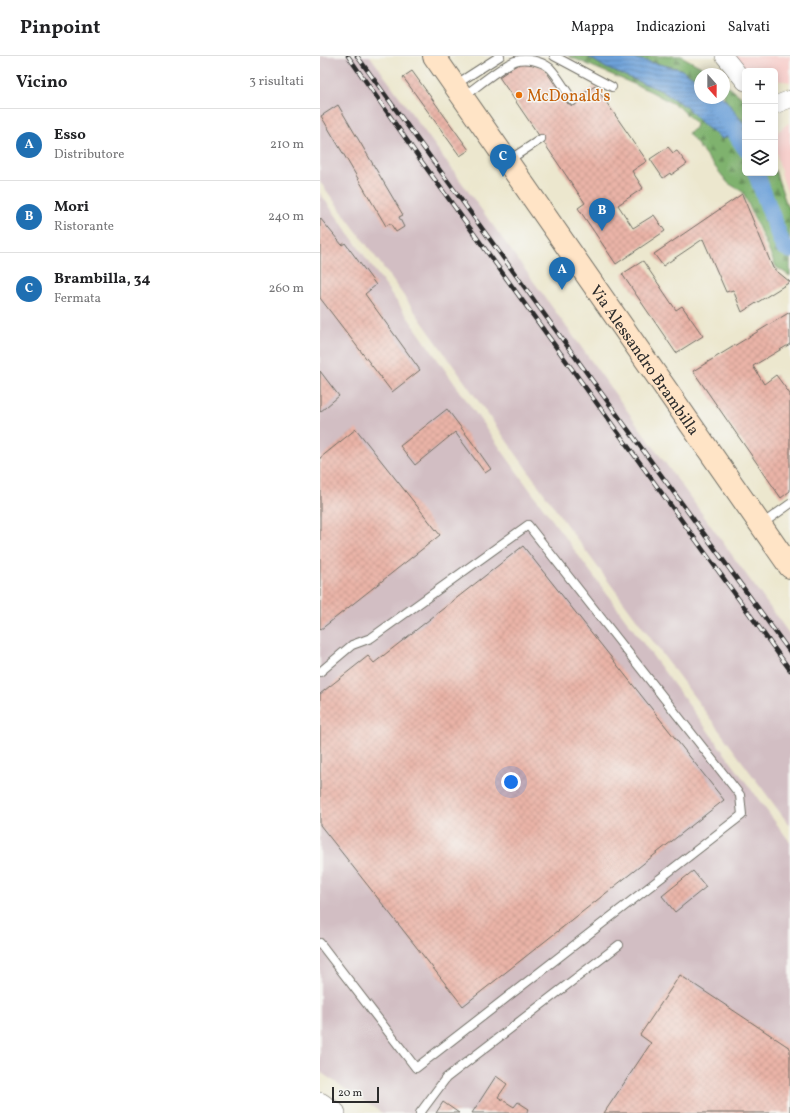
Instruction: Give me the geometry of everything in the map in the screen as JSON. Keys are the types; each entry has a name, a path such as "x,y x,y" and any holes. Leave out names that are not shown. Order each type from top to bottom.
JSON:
{"main road":[{"name":"Via Alessandro Brambilla","path":"434,56 790,567"}],"street":[{"path":"724,56 742,78"},
{"path":"778,104 790,99"},
{"path":"320,1103 335,1113"}],"lane":[{"path":"459,91 500,56"},
{"path":"554,56 612,87"},
{"path":"459,91 515,61 536,61 550,68 573,101"},
{"path":"508,161 541,139"},
{"path":"761,525 790,504"},
{"path":"320,672 352,645 371,638 528,526 740,795 742,815 416,1068 320,943"},
{"path":"420,1113 446,1078 619,945"}],"shaded area":[{"path":"320,56 370,56 790,635 790,826 568,527 386,271 320,182"},
{"path":"733,56 790,56 790,82 778,80 778,68 743,68"},
{"path":"790,122 790,199 778,159 778,132"},
{"path":"320,193 522,479 790,842 790,1113 382,1113 320,1072"}],"green space":[{"path":"568,56 587,56 606,68 660,90 686,107 705,126 722,139 742,129 742,176 777,176 787,206 790,209 790,276 776,267 743,192 728,183 688,133 695,128 696,124 679,107 650,91"},
{"path":"630,56 681,56 703,68 694,68 694,77 680,69"},
{"path":"730,88 742,98 742,121 729,104 730,104"}],"water":[{"path":"587,56 630,56 680,69 694,77 694,104 729,104 742,121 742,129 722,139 705,126 686,107 660,90 606,68"}],"building":[{"path":"526,63 538,65 544,68 568,104 595,86 647,161 632,171 643,188 618,205 633,228 654,215 665,231 616,264 578,208 585,203 499,77 518,64"},
{"path":"412,71 469,150 460,156 403,77"},
{"path":"338,105 403,215 399,217 404,227 396,232 390,223 386,226 321,116"},
{"path":"668,147 673,153 677,151 687,164 671,175 670,173 663,178 650,159"},
{"path":"742,194 773,268 790,282 742,312 733,290 726,292 703,239 663,266 654,254"},
{"path":"320,218 342,245 345,243 376,285 365,294 420,370 392,392 320,298"},
{"path":"643,261 676,310 682,306 703,336 676,353 622,274"},
{"path":"790,312 790,344 753,366 764,384 776,375 790,394 790,491 781,498 693,371"},
{"path":"320,371 339,396 320,412"},
{"path":"447,409 491,469 485,473 455,432 415,465 400,446"},
{"path":"356,429 440,535 320,630 320,458"},
{"path":"523,546 724,800 463,1006 320,825 320,694 368,656 374,663"},
{"path":"693,871 706,887 675,912 662,896"},
{"path":"680,975 790,1048 790,1113 604,1113 651,1043 640,1035"},
{"path":"496,1076 507,1084 498,1097 514,1107 518,1102 529,1109 526,1113 472,1113"},
{"path":"443,1102 459,1113 436,1113"}],"waterway":[{"path":"717,104 742,143"},
{"path":"757,176 783,246 790,250"}],"railway":[{"path":"348,56 422,162 790,670"},
{"path":"357,56 790,652"}],"place":[{"name":"McDonald's","path":"519,95"},
{"name":"Brambilla, 34","path":"503,177"},
{"name":"Mori","path":"602,231"},
{"name":"Esso","path":"562,290"}]}
